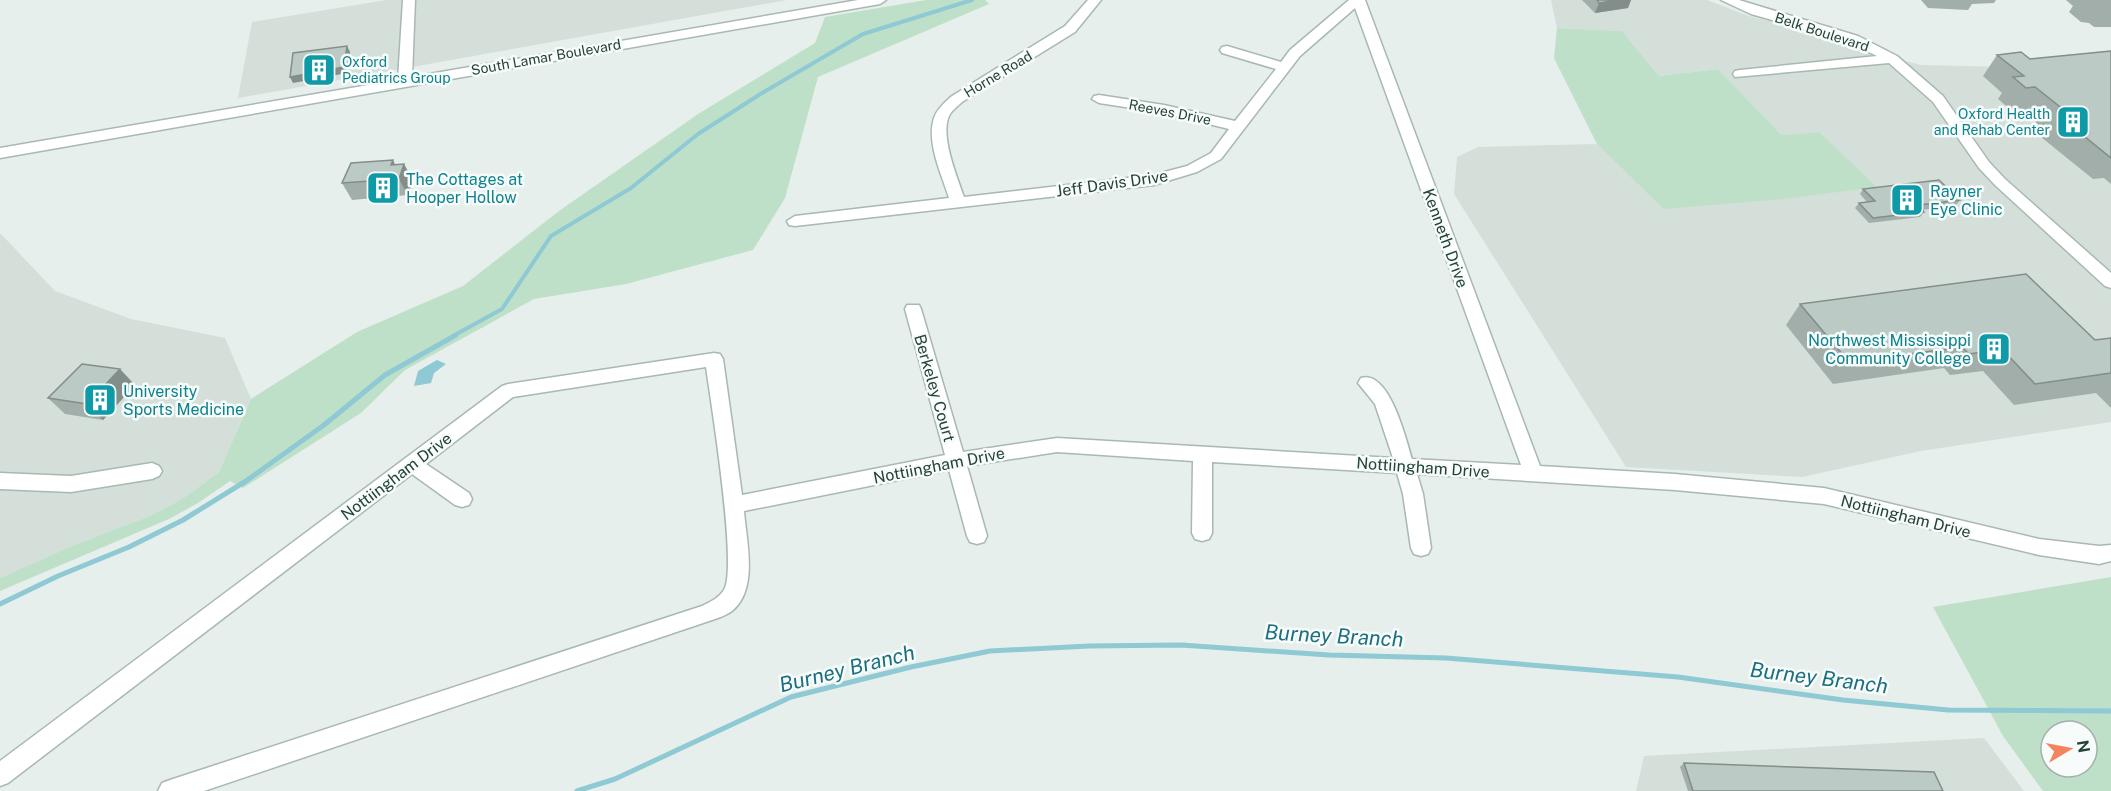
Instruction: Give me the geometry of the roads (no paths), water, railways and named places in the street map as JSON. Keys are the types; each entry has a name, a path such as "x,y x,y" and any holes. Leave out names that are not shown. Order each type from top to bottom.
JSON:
{"street":[{"path":"405,81 409,0"},
{"name":"South Lamar Boulevard","path":"0,153 880,0"},
{"name":"Horne Road","path":"957,201 945,162 939,131 942,114 957,99 1070,29 1095,0"},
{"name":"Jeff Davis Drive","path":"795,221 1154,180 1192,169 1216,156 1295,53 1358,0"},
{"name":"Kenneth Drive","path":"1358,0 1534,475"},
{"name":"Belk Boulevard","path":"1727,0 1756,11 1853,39 1892,59 1910,72 1938,99 1984,165 2000,182 2111,282"},
{"path":"1227,50 1285,67"},
{"path":"1740,74 1892,59"},
{"name":"Reeves Drive","path":"1099,99 1164,109 1240,127"},
{"name":"Berkeley Court","path":"913,309 977,536"},
{"name":"Nottiingham Drive","path":"0,775 508,391 714,359 734,505 738,572 735,592 725,604 708,613 170,791"},
{"path":"1367,383 1383,401 1406,466 1421,548"},
{"name":"Nottiingham Drive","path":"734,505 956,461 1058,445 1675,482 1824,496 2039,547 2099,555 2111,553"},
{"path":"1202,532 1203,453"},
{"path":"412,464 462,499"},
{"path":"0,481 71,484 152,471"}],"water":[{"path":"437,360 446,364 434,373 431,383 414,386 418,371"}],"waterway":[{"path":"453,336 502,309 551,236 631,188 698,134 762,93 863,34 972,0"},
{"path":"0,604 58,576 129,547 183,520 246,481 324,425 385,375 456,335"},
{"name":"Burney Branch","path":"577,791 615,779 791,697 911,667 990,651 1089,646 1181,645 1329,655 1446,658 1678,677 1843,700 1948,710 2111,711"}],"place":[{"name":"Oxford Pediatrics Group","path":"319,70"},
{"name":"Oxford Health and Rehab Center","path":"2073,122"},
{"name":"The Cottages at Hooper Hollow","path":"383,188"},
{"name":"Rayner Eye Clinic","path":"1907,200"},
{"name":"Northwest Mississippi Community College","path":"1994,349"},
{"name":"University Sports Medicine","path":"100,400"}]}
